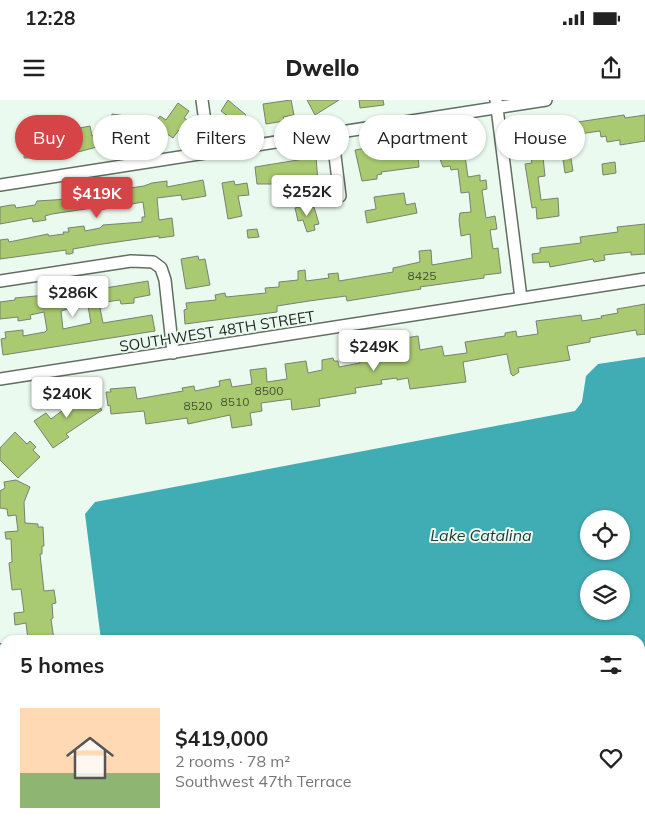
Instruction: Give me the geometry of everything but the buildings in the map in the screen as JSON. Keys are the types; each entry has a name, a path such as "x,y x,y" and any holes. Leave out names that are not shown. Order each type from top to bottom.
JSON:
{"street":[{"path":"202,100 204,115"},
{"path":"349,129 497,103 546,100"},
{"path":"497,103 521,298"},
{"path":"0,185 178,156"},
{"path":"336,160 340,196"},
{"path":"0,281 136,260 149,260 159,266 166,285 173,354"},
{"name":"SOUTHWEST 48TH STREET","path":"0,379 173,354 645,279"}],"water":[{"name":"Lake Catalina","path":"645,357 645,635 100,635 85,514 95,502 575,411 582,402 586,376 598,364"}]}
